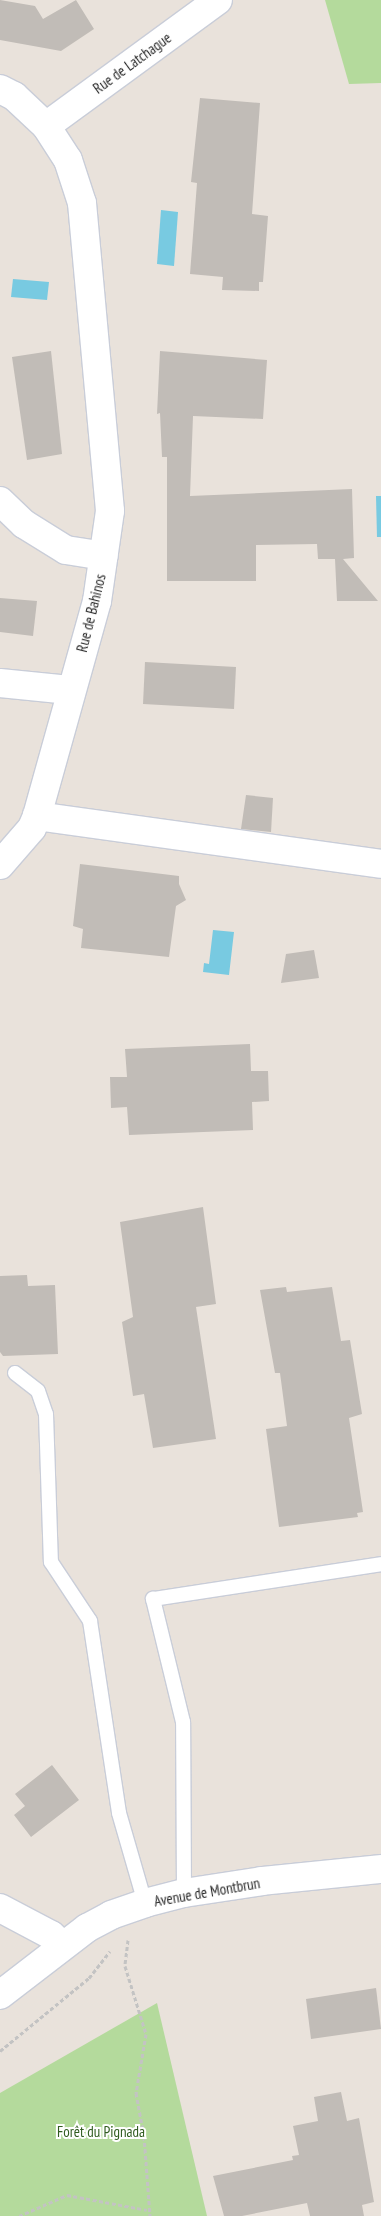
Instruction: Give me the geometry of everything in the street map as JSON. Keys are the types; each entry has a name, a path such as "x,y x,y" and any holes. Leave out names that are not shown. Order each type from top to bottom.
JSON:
{"street":[{"name":"Rue de Latchague","path":"46,126 218,0"},
{"name":"Rue de Bahinos","path":"0,89 14,96 46,126 68,160 82,203 110,511 97,601 70,690 37,816 32,828 0,864"},
{"path":"0,500 24,524 66,550 104,556"},
{"path":"0,683 70,690"},
{"path":"37,816 381,864"},
{"name":"Avenue de Montbrun","path":"0,1995 62,1945 110,1915 145,1903 184,1892 381,1869"},
{"path":"0,1908 51,1935 62,1945"}],"lane":[{"path":"15,1372 38,1391 46,1414 51,1562 90,1621 119,1813 145,1903"},
{"path":"184,1892 183,1722 153,1599 381,1564"}],"path":[{"path":"123,1938 135,1934"},
{"path":"128,1936 130,1949 125,1966 146,2034 136,2093 144,2136 147,2210 150,2216"},
{"path":"0,2050 89,1978 113,1946"},
{"path":"19,2216 68,2195 147,2210"}],"green space":[{"path":"325,0 381,0 381,83 349,84"},
{"name":"Forêt du Pignada","path":"157,2003 207,2216 0,2216 0,2093"}],"water":[{"path":"161,210 178,212 174,266 157,264"},
{"path":"13,279 49,282 47,300 11,297"},
{"path":"376,496 381,496 381,537 377,537"},
{"path":"213,930 234,932 229,975 203,972 204,963 209,964"}],"building":[{"path":"0,0 35,6 43,19 76,0 94,29 61,51 0,40"},
{"path":"200,98 260,103 252,214 268,216 263,282 259,282 259,291 222,290 223,277 190,274 197,183 191,182"},
{"path":"51,351 62,454 27,460 12,357"},
{"path":"160,351 267,360 263,419 193,416 190,496 352,489 354,558 343,559 378,601 337,601 335,559 318,559 317,544 256,545 256,581 167,581 167,457 162,457 160,413 157,414"},
{"path":"0,598 37,601 33,636 0,632"},
{"path":"145,662 236,667 234,709 143,704"},
{"path":"246,795 273,798 271,832 241,829"},
{"path":"80,864 179,876 179,884 186,900 176,906 169,957 81,948 83,929 73,926"},
{"path":"314,950 319,978 281,983 286,954"},
{"path":"250,1044 251,1071 268,1071 269,1101 252,1102 253,1130 129,1135 127,1107 111,1108 110,1077 127,1077 125,1049"},
{"path":"203,1207 216,1304 196,1307 216,1439 153,1448 144,1394 133,1396 122,1322 133,1317 120,1222"},
{"path":"27,1275 28,1286 55,1285 58,1354 3,1356 0,1352 0,1276"},
{"path":"286,1287 287,1292 332,1287 341,1341 350,1340 362,1414 349,1418 363,1512 357,1513 358,1517 279,1527 266,1429 287,1426 280,1373 275,1373 260,1290"},
{"path":"52,1765 79,1800 31,1837 14,1815 25,1806 15,1794"},
{"path":"376,1988 381,2029 311,2039 306,1999"},
{"path":"341,2092 347,2121 359,2118 374,2202 362,2205 364,2216 310,2216 307,2203 242,2216 224,2216 213,2176 293,2160 292,2156 299,2155 293,2126 318,2121 314,2097"}]}
